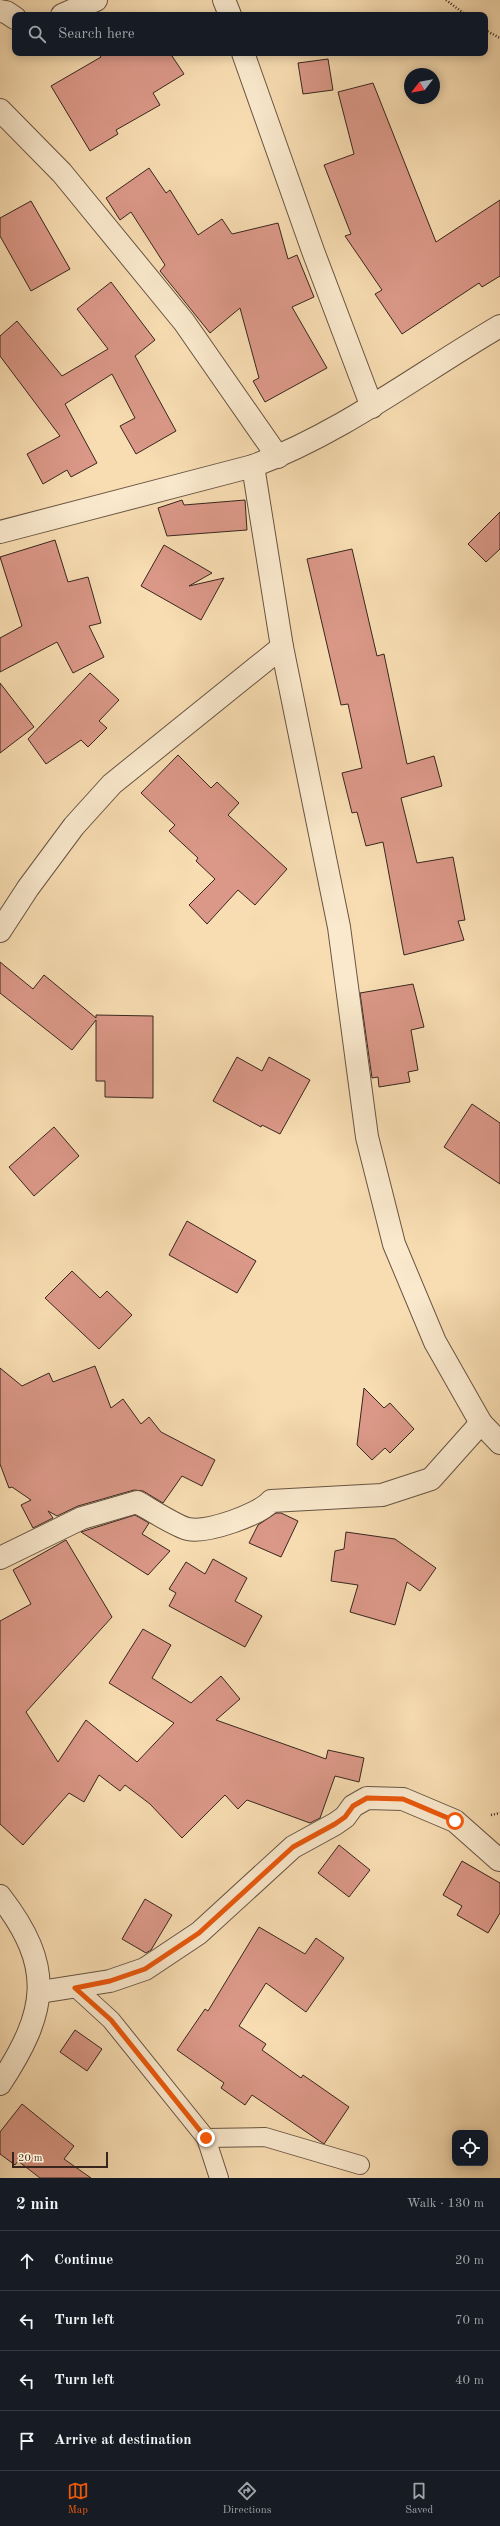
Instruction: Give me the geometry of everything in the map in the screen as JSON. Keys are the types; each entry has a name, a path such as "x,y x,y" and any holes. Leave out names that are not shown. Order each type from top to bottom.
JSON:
{"street":[{"path":"69,12 96,0"},
{"path":"224,0 229,12"},
{"path":"0,11 6,12 12,16"},
{"path":"244,56 313,251 372,406"},
{"path":"0,110 62,173 184,322 278,457"},
{"path":"0,532 253,466 278,457 372,406 500,326"},
{"path":"253,466 282,647 339,927 367,1136 394,1244 435,1342 481,1423 500,1443"},
{"path":"0,932 28,888 74,826 112,784 282,647"},
{"path":"0,1558 82,1518 137,1502 189,1529 230,1524 266,1506 271,1501 382,1495 431,1479 481,1423"},
{"path":"40,1992 75,1988 110,1981 145,1969 199,1933 293,1847 335,1824 345,1817 353,1806 367,1798 403,1799 455,1821 499,1860"},
{"path":"0,1896 25,1933 37,1962 40,1992 35,2020 0,2084"}],"lane":[{"path":"75,1988 111,2020 206,2138 219,2178"},
{"path":"206,2138 265,2137 360,2165"}],"path":[{"path":"446,0 462,12"},
{"path":"488,32 500,38"}],"building":[{"path":"100,56 172,56 184,74 153,93 160,105 116,130 118,134 90,151 51,86 101,57"},
{"path":"328,59 333,90 303,94 298,63"},
{"path":"373,83 436,242 500,200 500,276 482,287 479,283 402,334 375,294 382,290 345,236 351,234 324,165 354,154 338,92"},
{"path":"149,168 166,193 170,190 198,235 222,219 232,234 278,223 288,259 297,255 314,297 292,307 327,368 265,402 253,381 259,378 240,308 210,333 160,271 165,265 131,212 120,220 106,198"},
{"path":"31,201 70,269 31,291 0,236 0,218"},
{"path":"111,282 155,340 135,356 176,431 136,454 120,426 135,418 112,374 65,404 97,463 71,477 67,470 43,484 27,454 60,436 0,356 0,336 17,321 62,376 108,349 77,309"},
{"path":"182,500 184,505 245,500 247,530 167,536 158,508"},
{"path":"500,512 500,549 486,562 468,544"},
{"path":"55,540 68,582 88,577 101,623 89,626 104,657 73,673 57,642 0,672 0,638 22,626 0,557"},
{"path":"164,545 212,573 189,586 224,578 201,620 141,586"},
{"path":"352,549 377,656 384,654 407,764 434,756 442,786 401,798 417,863 453,857 465,920 458,921 464,940 404,955 383,842 366,846 357,812 352,813 342,773 362,768 348,704 341,705 307,559"},
{"path":"90,673 119,700 99,721 107,728 88,747 81,740 46,764 28,739"},
{"path":"0,683 34,727 0,753"},
{"path":"178,755 211,788 217,782 239,803 228,815 287,869 255,905 238,890 207,924 189,905 215,879 196,861 198,858 169,831 175,825 141,793"},
{"path":"0,962 33,989 44,975 96,1018 96,1015 153,1016 153,1098 105,1097 105,1081 96,1081 96,1020 72,1050 0,993"},
{"path":"413,984 424,1027 411,1030 418,1070 408,1072 410,1082 379,1087 378,1077 372,1078 360,993"},
{"path":"237,1057 262,1071 269,1057 310,1080 280,1134 262,1125 261,1127 213,1101"},
{"path":"472,1104 500,1123 500,1184 444,1147"},
{"path":"54,1127 79,1156 34,1196 9,1167"},
{"path":"187,1221 256,1261 237,1293 169,1255"},
{"path":"72,1271 100,1298 107,1291 132,1315 99,1349 45,1298"},
{"path":"95,1366 111,1408 123,1399 141,1424 149,1417 161,1432 215,1460 202,1486 182,1476 163,1503 143,1491 134,1490 78,1506 57,1516 48,1511 53,1518 33,1528 21,1505 31,1500 12,1487 9,1488 0,1464 0,1368 22,1386 49,1373 53,1382"},
{"path":"364,1388 384,1408 390,1403 414,1429 390,1453 385,1448 372,1460 357,1445"},
{"path":"276,1513 281,1513 298,1521 281,1557 249,1543 258,1525"},
{"path":"135,1515 149,1523 142,1534 170,1551 148,1575 81,1532"},
{"path":"346,1532 395,1539 436,1568 420,1591 407,1582 395,1625 350,1612 358,1585 331,1581 335,1551 344,1549"},
{"path":"66,1540 112,1617 26,1712 58,1762 86,1720 137,1762 174,1723 109,1683 143,1629 171,1645 152,1678 191,1703 221,1676 240,1699 216,1720 326,1759 328,1750 364,1758 359,1782 335,1776 320,1818 310,1823 247,1800 238,1809 225,1795 182,1838 150,1804 125,1785 120,1791 99,1775 84,1802 69,1793 23,1845 0,1824 0,1621 31,1604 13,1570"},
{"path":"213,1559 247,1578 235,1601 262,1616 245,1647 169,1606 176,1593 169,1589 186,1562 205,1574"},
{"path":"339,1845 370,1870 349,1897 318,1873"},
{"path":"462,1861 500,1883 500,1913 488,1933 457,1915 462,1906 443,1895"},
{"path":"145,1899 172,1915 151,1950 146,1953 122,1939"},
{"path":"259,1927 305,1954 316,1938 344,1958 306,2012 266,1983 239,2026 266,2044 262,2050 301,2078 303,2075 349,2107 324,2144 252,2095 245,2105 221,2088 224,2083 177,2050 205,2009 208,2011"},
{"path":"75,2030 102,2049 87,2071 60,2052"},
{"path":"22,2104 74,2146 64,2159 91,2178 40,2178 18,2161 15,2165 0,2154 0,2132"}],"route":[{"path":"206,2138 111,2020 75,1988 110,1981 145,1969 199,1933 233,1905 293,1847 335,1824 345,1817 353,1806 367,1798 403,1799 455,1821"}]}
